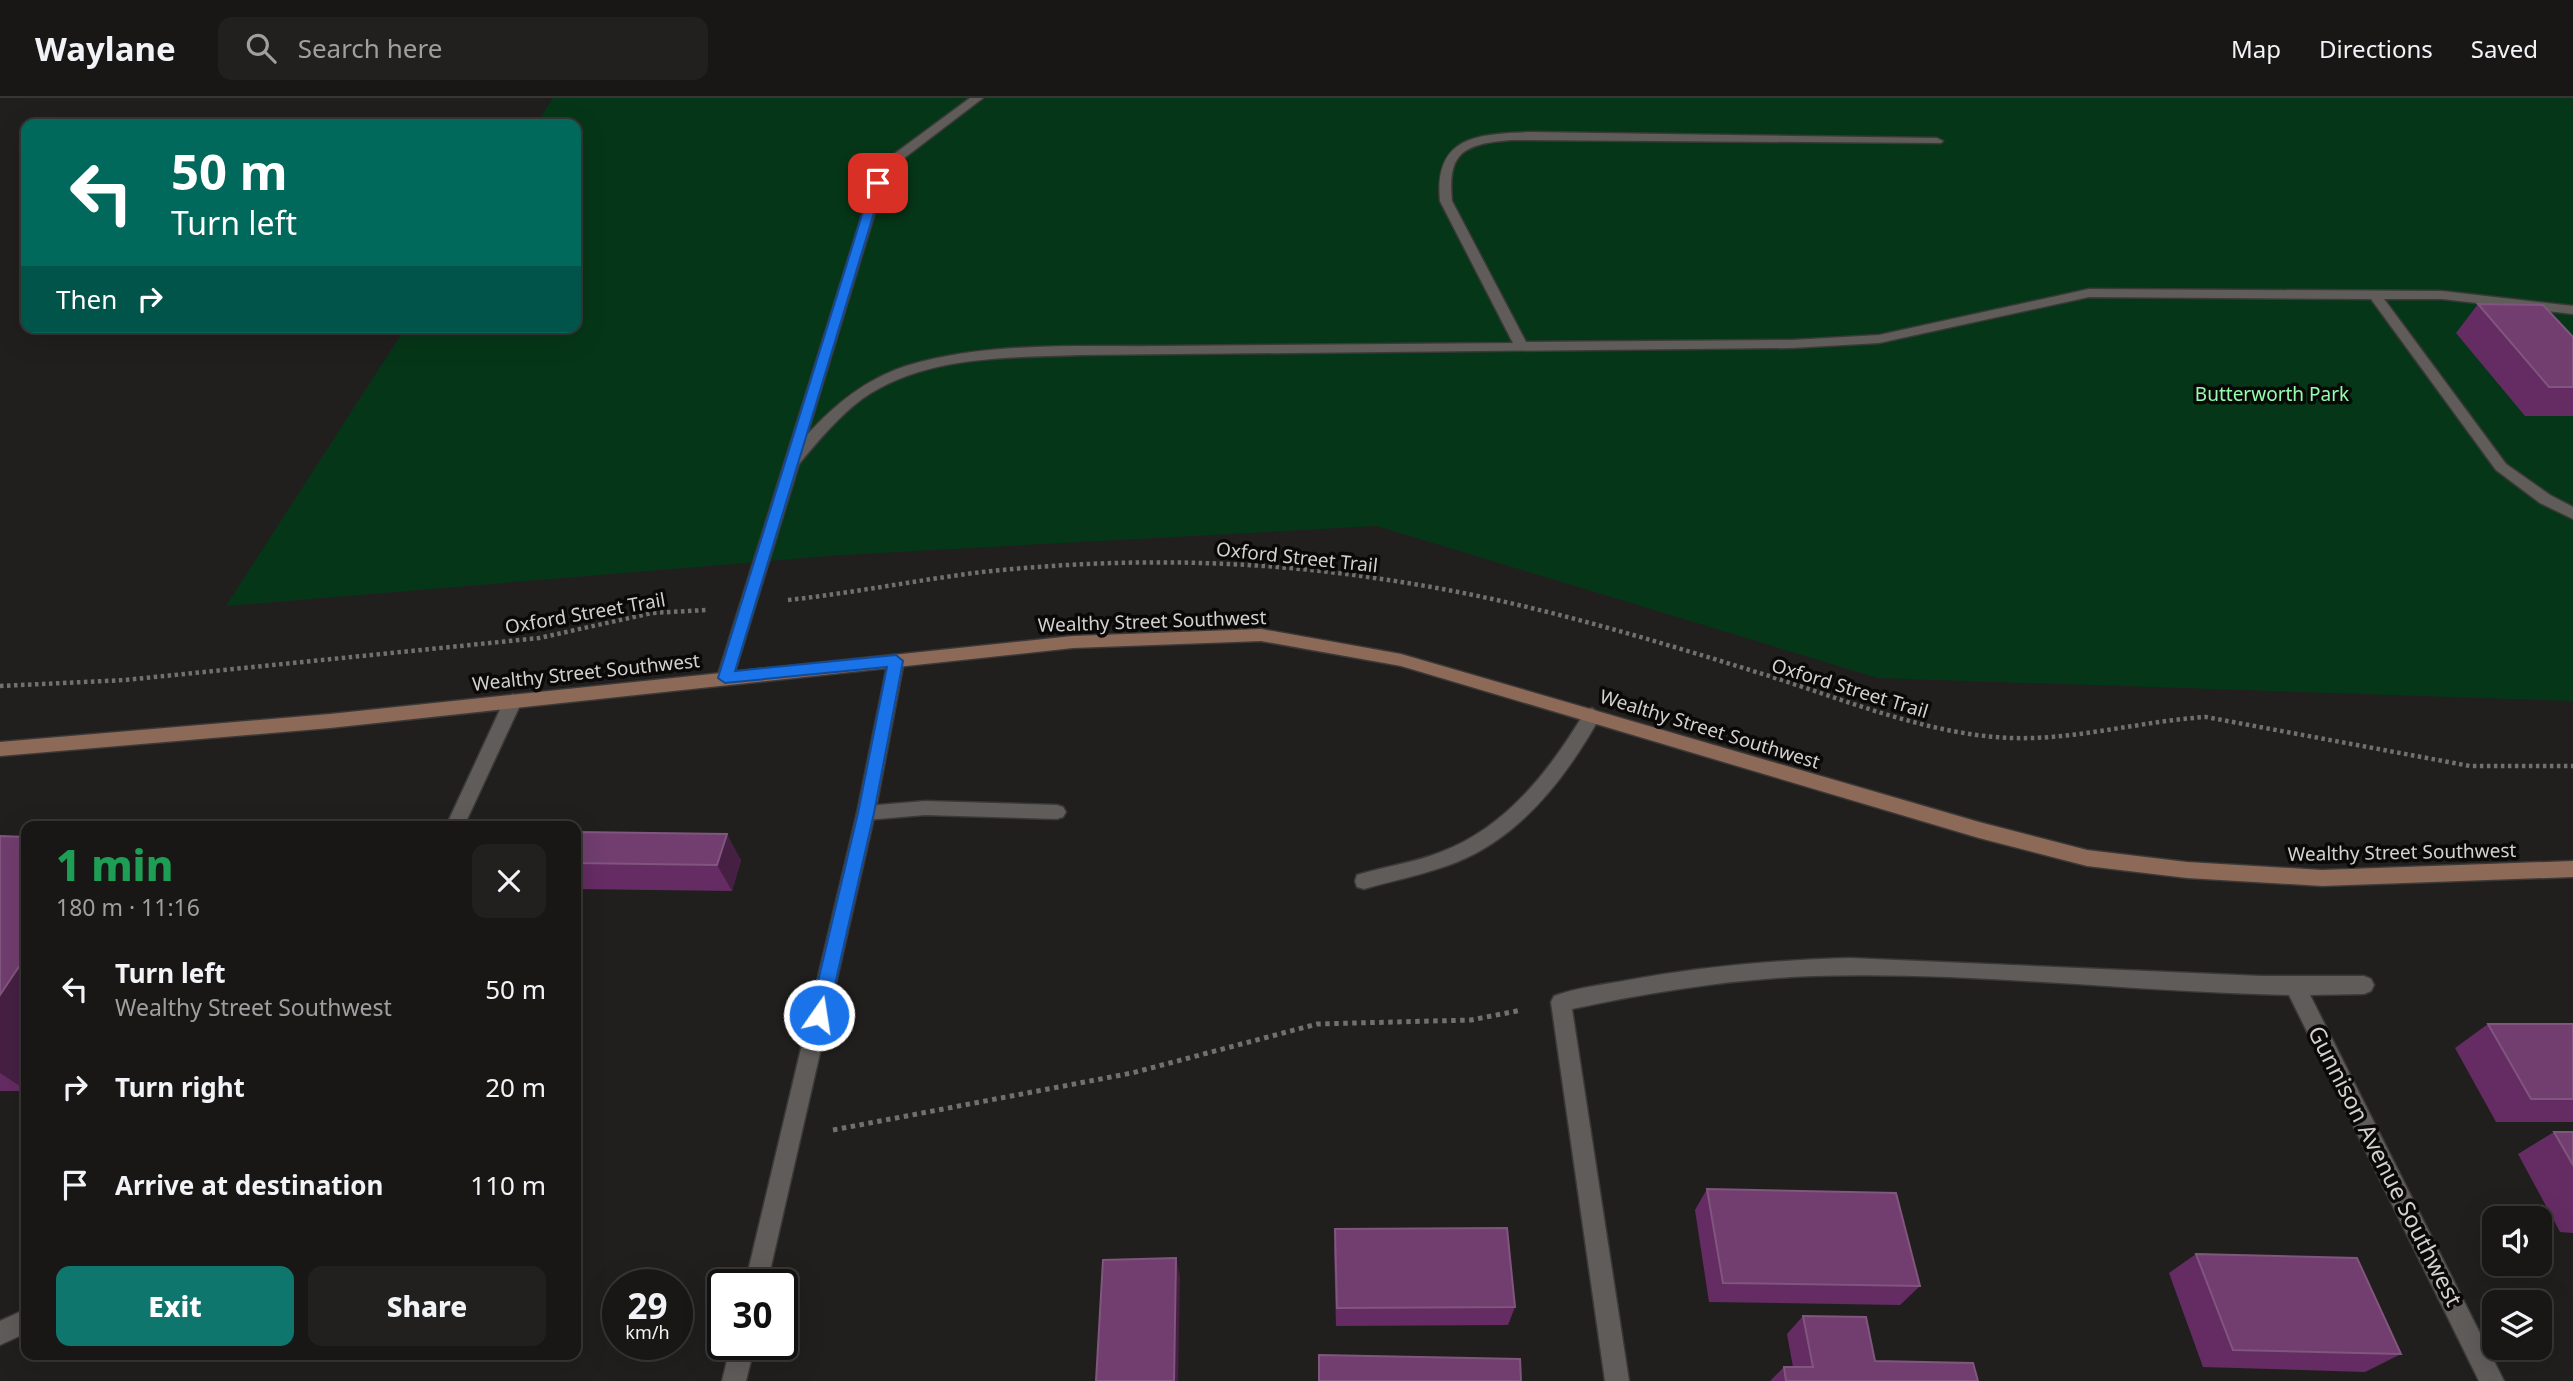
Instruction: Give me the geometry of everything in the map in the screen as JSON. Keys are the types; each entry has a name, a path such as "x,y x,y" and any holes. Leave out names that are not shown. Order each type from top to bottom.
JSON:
{"main road":[{"name":"Wealthy Street Southwest","path":"0,749 330,722 1073,642 1261,635 1401,660 1979,830 2087,858 2187,870 2322,878 2573,869"}],"street":[{"path":"725,678 878,183 890,163 977,98"},
{"path":"1522,347 1446,201 1443,187 1445,168 1453,154 1469,144 1493,136 1937,141"},
{"path":"792,463 824,425 862,393 902,374 952,360 1080,351 1792,344 1879,339 2089,293 2442,295 2573,310"},
{"path":"2375,295 2501,467 2545,499 2573,514"},
{"path":"760,1269 866,813 896,661"},
{"path":"457,821 513,701"},
{"path":"1364,881 1459,853 1506,825 1541,789 1573,747 1592,715"},
{"path":"866,813 925,808 1057,812"},
{"path":"1617,1381 1561,1002 1667,980 1745,971 1847,967 1932,968 2296,988 2364,985"},
{"name":"Gunnison Avenue Southwest","path":"2296,988 2493,1381"},
{"path":"0,1333 21,1323"},
{"path":"734,1381 739,1360"}],"path":[{"name":"Oxford Street Trail","path":"0,686 125,680 539,638 577,632 652,612 749,604 953,576 1094,565 1223,562 1421,584 1588,621 1935,729 1972,735 2053,737 2171,719 2206,717 2246,722 2470,766 2573,766"},
{"path":"789,1141 862,1122 1132,1073 1317,1024 1471,1020 1561,1002"}],"green space":[{"name":"Butterworth Park","path":"553,98 2573,98 2573,701 1878,678 1377,526 841,555 226,606 402,333 581,333 581,119 539,119"}],"building":[{"path":"2478,304 2543,305 2573,337 2573,387 2549,387"},
{"path":"581,832 727,834 717,865 581,863"},
{"path":"0,836 21,837 21,964 0,995"},
{"path":"2488,1024 2573,1024 2573,1099 2531,1099"},
{"path":"2554,1132 2573,1132 2573,1165"},
{"path":"1707,1189 1896,1193 1920,1286 1723,1283"},
{"path":"1507,1228 1515,1307 1337,1308 1335,1229"},
{"path":"2196,1254 2357,1258 2401,1354 2233,1350"},
{"path":"1176,1258 1174,1381 1096,1381 1103,1260"},
{"path":"1803,1316 1866,1317 1875,1361 1973,1363 1978,1381 1786,1381 1784,1367 1813,1367"},
{"path":"1319,1355 1520,1359 1521,1381 1319,1381"}],"route":[{"path":"819,1015 866,813 896,661 725,678 878,183"}]}
